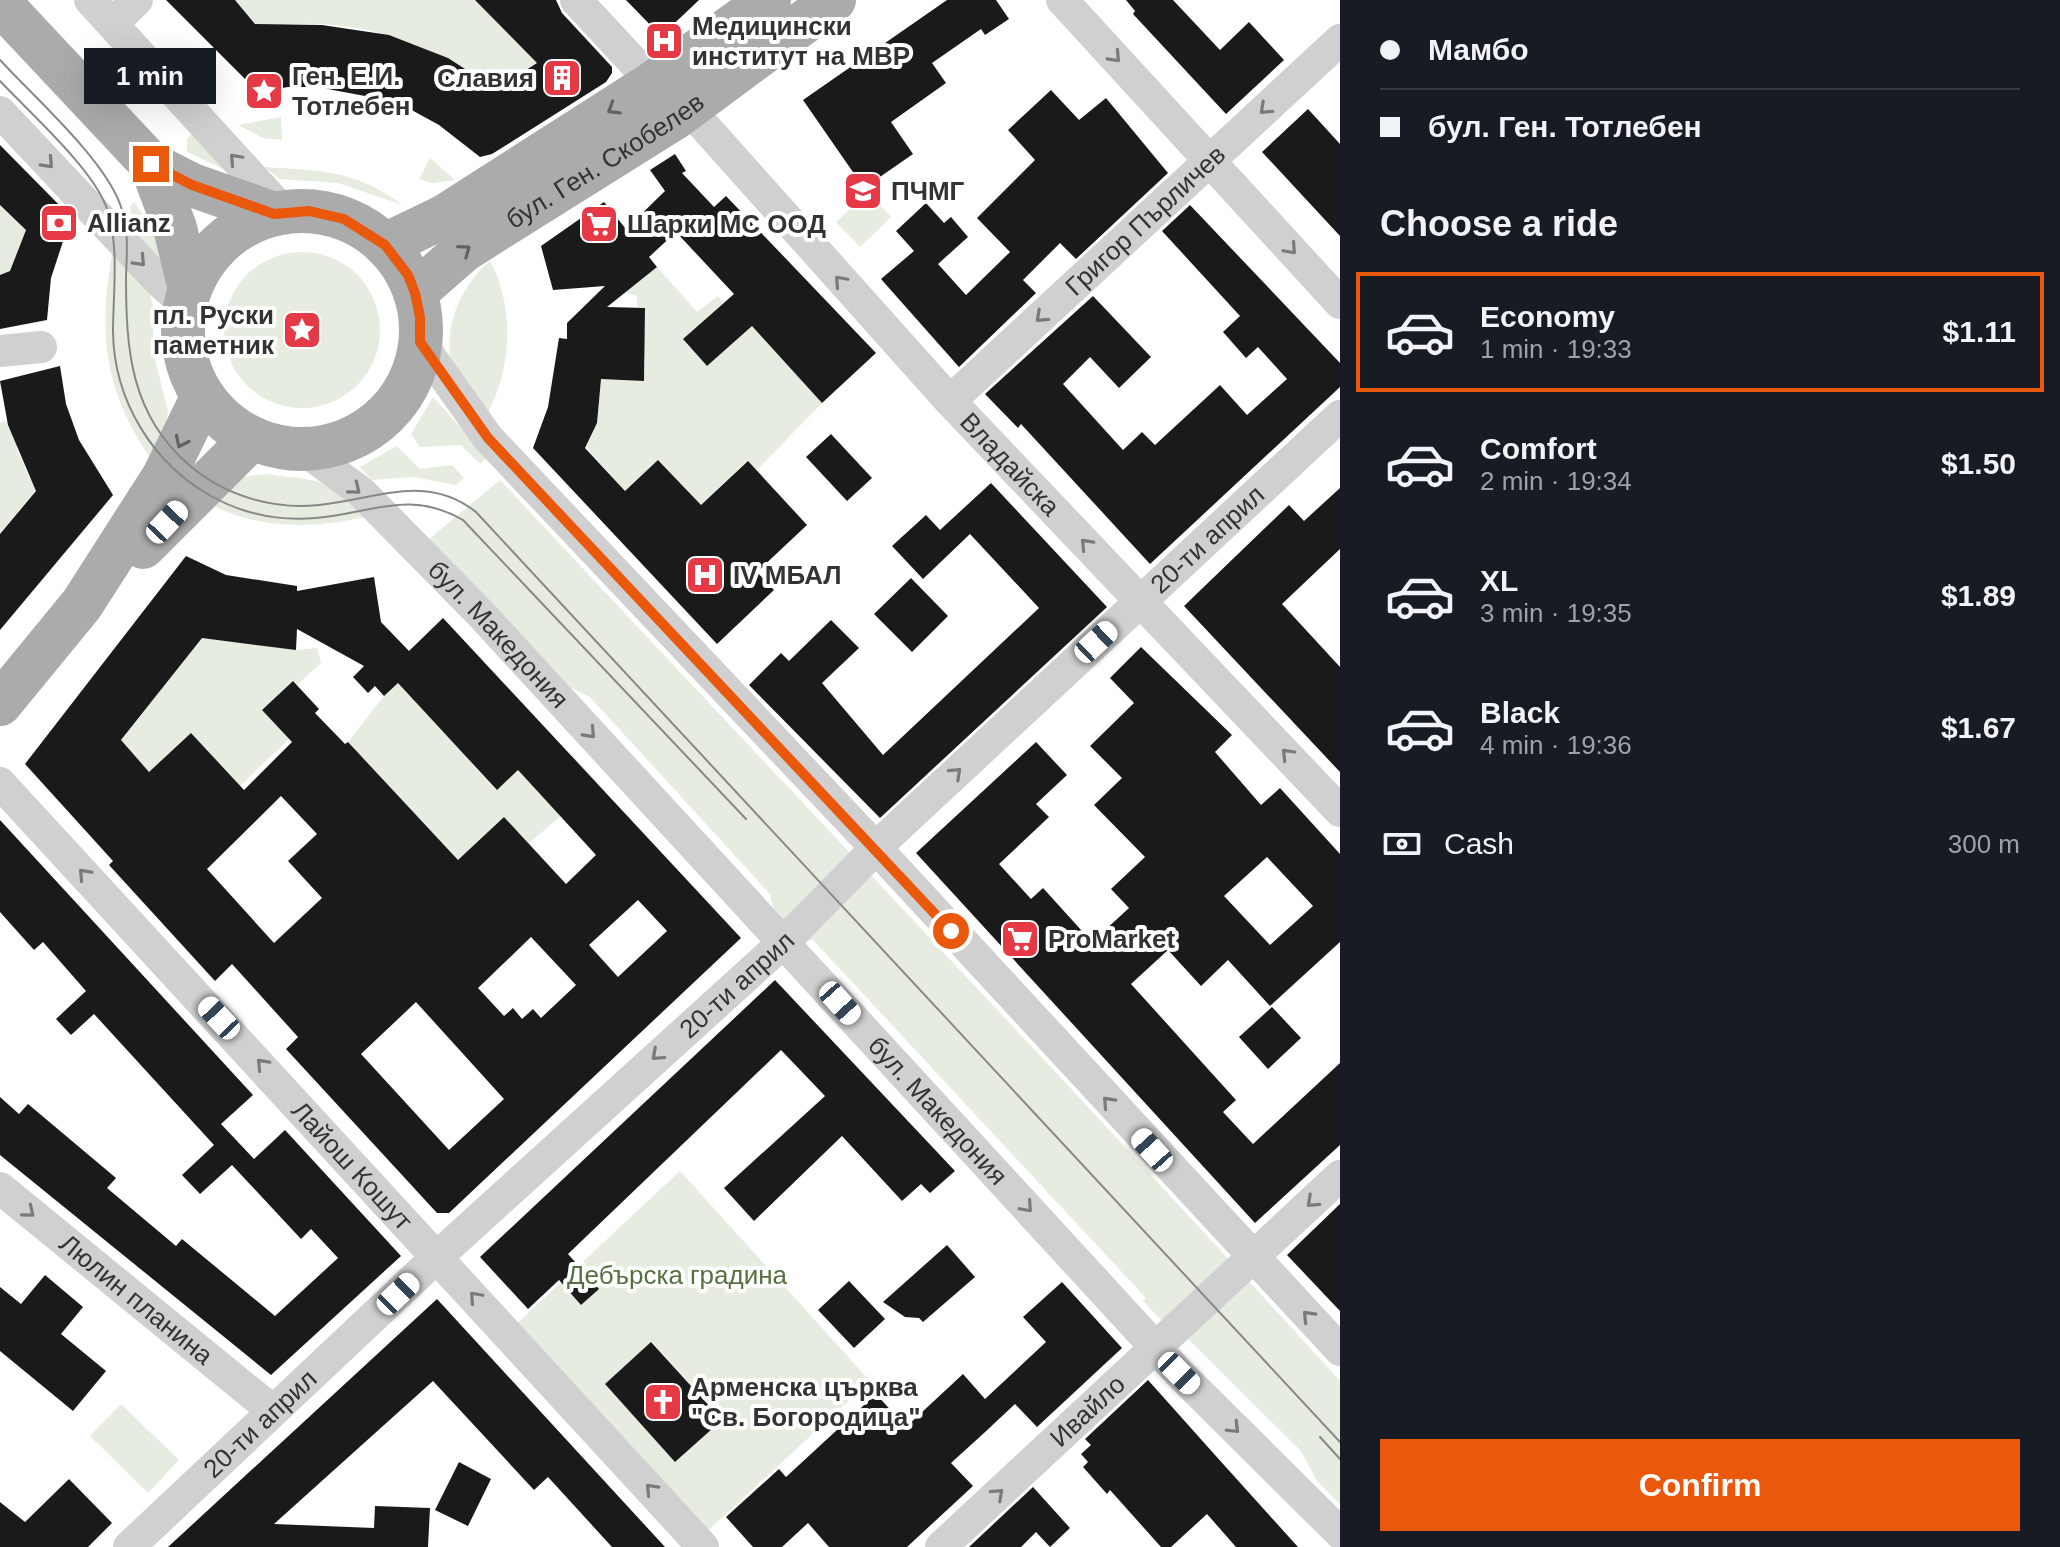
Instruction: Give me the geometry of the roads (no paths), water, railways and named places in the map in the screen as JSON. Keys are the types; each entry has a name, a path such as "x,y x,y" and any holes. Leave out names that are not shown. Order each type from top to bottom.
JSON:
{"main road":[{"name":"бул. Ген. Скобелев","path":"385,245 445,216 653,83 769,0"},
{"name":"бул. Ген. Скобелев","path":"415,293 464,250 688,108 834,0"},
{"path":"0,3 151,164 192,185 279,213 321,213 344,219 385,245 408,275 415,293 420,317 420,342 406,388 382,418 347,441 303,449 252,438 220,416 203,396 186,359 183,332 188,297 204,263 223,241 247,225 279,213"},
{"path":"151,164 175,228 188,297"},
{"path":"82,604 158,486 203,396"},
{"path":"0,704 82,604 252,438"}],"street":[{"path":"90,0 279,213"},
{"path":"112,24 137,0"},
{"path":"576,0 653,83"},
{"path":"1062,0 1340,303"},
{"name":"Григор Пърличев","path":"950,401 1340,40"},
{"name":"Владайска","path":"688,108 950,401 1340,811"},
{"path":"0,112 160,282 188,297"},
{"path":"420,342 488,438 876,848 1340,1350"},
{"path":"0,351 41,347"},
{"name":"20-ти април","path":"129,1547 438,1256 784,942 876,848 1340,416"},
{"name":"бул. Македония","path":"303,449 361,492 403,533 1156,1348 1340,1533"},
{"name":"Лайош Кошут","path":"0,783 703,1547"},
{"name":"Ивайло","path":"941,1547 1340,1176"},
{"name":"Люлин планина","path":"0,1188 273,1411"}],"tram line":[{"path":"0,60 84,148 120,204 127,240 126,303 135,379 154,424 169,445 189,465 217,485 266,502 319,505 380,494 419,491 438,493 476,512 1340,1442"},
{"path":"0,81 74,158 106,206 113,236 113,332 120,382 140,427 171,466 211,496 262,515 316,518 408,504 443,511 463,520 746,819"},
{"path":"1320,1437 1340,1459"}],"place":[{"name":"Медицински институт на МВР","path":"664,41"},
{"name":"Славия","path":"562,78"},
{"name":"Ген. Е.И. Тотлебен","path":"264,91"},
{"name":"ПЧМГ","path":"863,191"},
{"name":"Allianz","path":"59,223"},
{"name":"Шарки МС ООД","path":"599,224"},
{"name":"пл. Руски паметник","path":"302,330"},
{"name":"IV МБАЛ","path":"705,575"},
{"name":"ProMarket","path":"1020,939"},
{"name":"Арменска църква \"Св. Богородица\"","path":"663,1402"}],"park label":[{"name":"Дебърска градина","path":"677,1275"}]}
